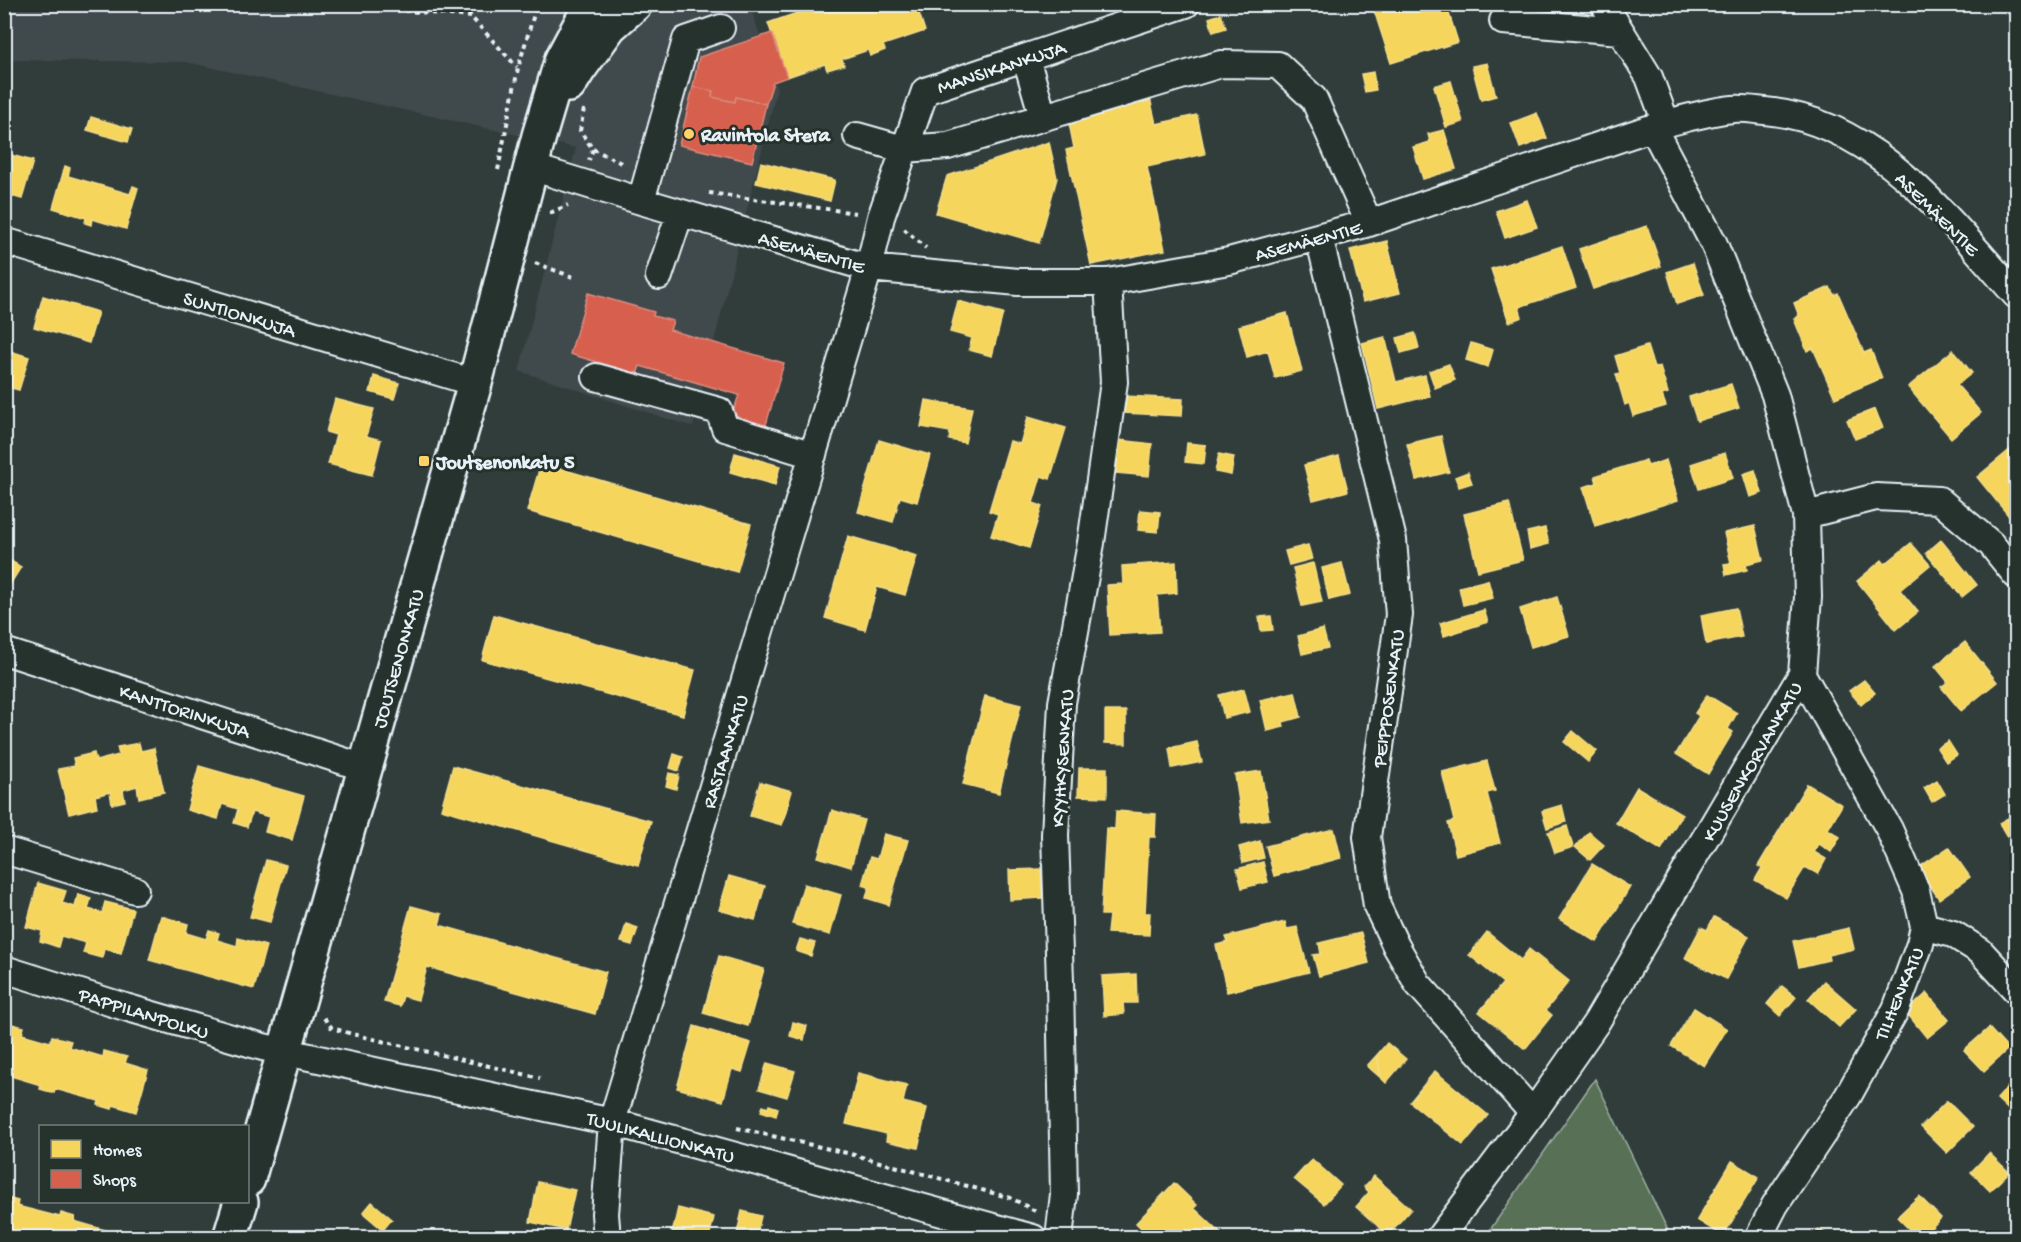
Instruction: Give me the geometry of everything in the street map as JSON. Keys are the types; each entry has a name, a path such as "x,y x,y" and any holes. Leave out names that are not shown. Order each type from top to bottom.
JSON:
{"main road":[{"name":"JOUTSENONKATU","path":"249,1176 475,383 539,136 562,59 586,14 594,4"},
{"name":"JOUTSENONKATU","path":"539,136 579,69 610,26 635,4"},
{"path":"230,1238 241,1203"}],"street":[{"name":"MANSIKANKUJA","path":"869,268 881,217 925,91 1186,4"},
{"name":"KUUSENKORVANKATU","path":"1439,1238 1533,1113 1596,1023 1802,674 1808,597 1806,515 1775,395 1714,244 1660,126 1649,77 1604,4"},
{"path":"1503,21 1620,31"},
{"path":"641,201 686,40 721,28"},
{"path":"1026,58 1043,117"},
{"path":"857,136 903,149 948,146 1221,64 1278,65 1314,99 1369,223"},
{"name":"ASEMÄENTIE","path":"531,167 869,268 1018,282 1108,282 1229,261 1319,237 1369,223 1660,126 1735,108 1778,112 1813,120 1846,135 1887,161 1922,191 2016,295"},
{"path":"660,276 680,213"},
{"name":"PEIPPOSENKATU","path":"1319,237 1393,540 1399,615 1367,837 1377,906 1418,984 1533,1113"},
{"name":"SUNTIONKUJA","path":"4,242 475,383"},
{"name":"RASTAANKATU","path":"607,1238 605,1214 612,1122 869,268"},
{"name":"KYYHKYSENKATU","path":"1059,1238 1064,1194 1056,835 1061,714 1091,543 1114,382 1108,282"},
{"path":"596,377 719,411 725,428 813,455"},
{"path":"1806,515 1876,497 1939,500 1991,544 2016,575"},
{"name":"KANTTORINKUJA","path":"4,651 365,768"},
{"name":"TILHENKATU","path":"1758,1238 1775,1204 1848,1096 1896,1008 1920,944 1924,926 1917,891 1889,829 1802,674"},
{"path":"4,850 135,890"},
{"path":"1924,926 1953,934 1980,951 2016,990"},
{"name":"PAPPILANPOLKU","path":"4,969 136,1010 263,1047 285,1051"},
{"name":"TUULIKALLIONKATU","path":"285,1051 612,1122 1034,1238"}],"path":[{"path":"369,4 388,9 471,16"},
{"path":"465,4 471,16 518,68"},
{"path":"586,99 580,131 593,150 649,175"},
{"path":"544,219 552,211 576,201 593,150"},
{"path":"701,191 894,219 958,276"}],"shaded area":[{"path":"5,5 750,5 777,89 693,427 519,371 576,148 186,62 5,60"},
{"path":"1988,5 2016,5 2016,21"}],"green space":[{"path":"1595,1079 1671,1237 1485,1237"}],"building: Homes":[{"path":"823,4 916,4 925,31 883,45 885,50 870,56 868,50 842,59 844,65 827,70 825,64 787,77 768,23"},
{"path":"1372,4 1446,4 1458,42 1391,63"},
{"path":"1221,14 1226,28 1213,32 1209,18"},
{"path":"1487,63 1496,96 1481,100 1472,66"},
{"path":"1373,72 1376,90 1365,92 1361,74"},
{"path":"1451,81 1463,122 1446,127 1434,86"},
{"path":"1150,98 1156,124 1197,115 1205,154 1147,167 1165,250 1091,265 1066,150 1074,148 1069,123"},
{"path":"1537,113 1547,138 1520,148 1511,123"},
{"path":"91,117 132,129 128,142 87,130"},
{"path":"1444,130 1456,169 1423,179 1413,147 1430,142 1428,134"},
{"path":"1049,142 1057,178 1039,243 936,213 947,176"},
{"path":"4,153 33,161 22,199 4,194"},
{"path":"761,162 835,180 830,201 756,183"},
{"path":"65,166 70,168 68,176 130,194 133,186 138,188 126,229 92,219 91,225 85,223 86,218 53,208"},
{"path":"1527,200 1537,227 1505,238 1496,211"},
{"path":"1647,226 1661,266 1593,289 1579,249"},
{"path":"1387,241 1400,293 1363,302 1350,250"},
{"path":"1562,246 1576,288 1519,307 1522,317 1509,322 1491,269"},
{"path":"1693,263 1704,295 1677,304 1667,272"},
{"path":"1830,287 1834,295 1838,293 1864,353 1871,350 1882,378 1835,398 1813,348 1807,351 1794,319 1799,316 1794,303"},
{"path":"43,296 98,312 89,343 34,327"},
{"path":"958,301 1003,313 992,356 969,350 972,338 950,332"},
{"path":"1287,313 1302,371 1275,378 1268,351 1247,357 1239,326"},
{"path":"1415,333 1419,348 1401,353 1397,338"},
{"path":"1385,337 1396,382 1425,375 1430,396 1378,409 1362,343"},
{"path":"1471,343 1493,350 1488,367 1466,360"},
{"path":"1647,346 1654,368 1660,367 1668,393 1662,395 1666,406 1633,416 1629,403 1625,405 1616,374 1620,373 1615,356"},
{"path":"4,349 29,357 19,390 4,386"},
{"path":"1953,350 1972,373 1957,385 1981,413 1951,438 1908,387"},
{"path":"1449,364 1455,380 1435,388 1429,371"},
{"path":"374,376 399,383 394,399 370,392"},
{"path":"1731,384 1739,408 1697,421 1689,397"},
{"path":"1124,396 1183,399 1182,416 1123,413"},
{"path":"335,399 374,409 366,436 381,440 372,475 328,464 336,435 326,432"},
{"path":"926,400 972,408 965,443 949,440 950,432 921,427"},
{"path":"1875,409 1883,428 1855,439 1847,420"},
{"path":"1028,417 1066,428 1050,479 1041,476 1033,503 1042,506 1029,548 991,536 998,514 989,511 1010,441 1020,444"},
{"path":"1441,436 1449,472 1416,480 1407,444"},
{"path":"879,440 930,455 917,502 900,497 893,522 858,512"},
{"path":"1119,440 1152,444 1149,476 1116,473"},
{"path":"1187,443 1206,445 1204,464 1185,462"},
{"path":"2012,448 2016,453 2016,525 1977,477"},
{"path":"735,453 780,466 775,485 730,472"},
{"path":"1725,453 1733,478 1699,489 1691,464"},
{"path":"1219,454 1234,457 1231,475 1215,472"},
{"path":"1339,456 1348,491 1313,500 1304,465"},
{"path":"1646,460 1648,466 1666,460 1678,500 1595,526 1583,487 1597,483 1595,476"},
{"path":"541,463 751,524 737,572 527,511"},
{"path":"1755,470 1762,493 1750,497 1743,474"},
{"path":"1468,472 1472,483 1459,487 1455,477"},
{"path":"1509,503 1523,560 1478,571 1464,514"},
{"path":"1140,510 1160,512 1158,532 1138,530"},
{"path":"1755,526 1763,560 1746,564 1747,570 1726,575 1724,564 1731,563 1724,533"},
{"path":"1545,528 1549,544 1530,549 1527,532"},
{"path":"848,536 917,556 905,595 877,587 865,630 825,618"},
{"path":"1941,540 1977,585 1962,597 1926,553"},
{"path":"1911,543 1930,565 1900,590 1918,612 1896,630 1857,581 1882,560 1885,564"},
{"path":"1308,545 1312,559 1289,565 1285,551"},
{"path":"4,557 21,567 4,594"},
{"path":"1176,562 1177,593 1157,595 1160,632 1110,635 1107,585 1123,584 1122,566"},
{"path":"1313,563 1322,602 1302,606 1293,568"},
{"path":"1342,563 1350,595 1329,600 1322,568"},
{"path":"1488,580 1493,598 1463,605 1459,587"},
{"path":"1557,597 1569,636 1531,647 1520,609"},
{"path":"1736,608 1742,637 1706,644 1701,615"},
{"path":"1484,610 1488,622 1444,636 1440,623"},
{"path":"494,615 695,670 683,715 482,660"},
{"path":"1271,616 1273,630 1261,631 1259,617"},
{"path":"1323,629 1328,648 1302,654 1298,636"},
{"path":"1965,642 1997,682 1961,711 1941,687 1948,682 1935,666"},
{"path":"1864,680 1875,693 1861,705 1849,691"},
{"path":"1244,689 1250,712 1224,718 1219,695"},
{"path":"1295,692 1301,717 1283,722 1284,727 1267,731 1260,700"},
{"path":"1707,695 1737,713 1728,729 1733,732 1708,774 1676,754 1699,716 1695,713"},
{"path":"985,696 1021,705 999,793 963,784"},
{"path":"1105,711 1126,711 1126,744 1105,743"},
{"path":"1573,731 1597,751 1588,762 1564,742"},
{"path":"1948,741 1957,755 1946,762 1937,748"},
{"path":"1197,742 1202,762 1172,768 1169,748"},
{"path":"139,743 141,751 154,748 164,792 139,798 137,786 123,790 125,801 112,804 110,792 95,796 97,807 69,814 58,769 75,766 73,758 94,753 96,761 119,755 117,747"},
{"path":"674,754 683,757 679,771 670,768"},
{"path":"1487,761 1495,791 1487,793 1500,843 1456,855 1448,823 1454,821 1442,772"},
{"path":"199,766 304,796 292,840 265,832 269,817 252,812 247,827 234,823 238,809 222,804 218,819 187,810"},
{"path":"453,766 651,821 638,865 441,809"},
{"path":"1079,768 1107,768 1107,797 1078,796"},
{"path":"1261,771 1269,819 1242,823 1235,775"},
{"path":"669,773 679,775 676,789 666,786"},
{"path":"1937,780 1945,794 1932,802 1924,788"},
{"path":"760,782 792,791 782,825 750,816"},
{"path":"1807,784 1842,805 1828,829 1840,837 1831,852 1819,844 1814,852 1826,859 1818,874 1805,867 1786,898 1755,880 1762,868 1758,866"},
{"path":"1637,787 1682,814 1661,850 1616,823"},
{"path":"2016,787 2016,803 2009,793"},
{"path":"1562,805 1566,822 1547,828 1542,811"},
{"path":"832,810 864,820 851,867 818,857"},
{"path":"1116,811 1156,814 1155,837 1149,837 1145,913 1150,913 1149,935 1107,933 1109,915 1101,915 1106,828 1115,829"},
{"path":"2008,818 2016,832 2016,852 1999,823"},
{"path":"1567,826 1573,847 1555,853 1548,832"},
{"path":"1334,829 1341,858 1274,876 1266,846"},
{"path":"1589,832 1604,845 1590,860 1575,847"},
{"path":"884,834 908,840 889,905 866,898 869,887 862,885 870,857 877,859"},
{"path":"1260,841 1264,858 1243,863 1239,847"},
{"path":"1949,847 1970,877 1939,899 1918,868"},
{"path":"266,860 286,865 270,922 250,917"},
{"path":"1263,862 1268,882 1242,888 1237,869"},
{"path":"1592,864 1630,887 1597,942 1559,919"},
{"path":"1041,869 1042,898 1010,900 1009,870"},
{"path":"729,876 765,886 755,920 719,910"},
{"path":"38,883 66,891 62,903 75,907 78,894 91,898 88,909 102,913 105,902 133,909 121,953 104,949 102,958 83,953 86,943 61,936 58,947 40,941 42,931 26,927"},
{"path":"804,884 841,895 830,935 792,924"},
{"path":"411,906 442,914 439,925 606,972 595,1014 427,967 418,1000 403,996 400,1006 384,1002"},
{"path":"161,916 188,924 186,933 206,939 209,930 219,933 217,940 237,946 238,938 266,946 254,989 149,960"},
{"path":"1714,917 1749,936 1726,979 1685,958 1701,927 1707,930"},
{"path":"1285,922 1287,929 1297,927 1309,972 1227,992 1216,945 1228,942 1226,937"},
{"path":"626,924 638,928 632,945 621,942"},
{"path":"1849,928 1854,949 1828,955 1829,960 1799,967 1793,941"},
{"path":"1487,932 1521,960 1529,949 1569,981 1546,1010 1552,1015 1525,1049 1479,1012 1503,983 1469,955"},
{"path":"1361,933 1369,963 1319,976 1313,955 1321,954 1319,943"},
{"path":"800,939 815,943 811,956 796,951"},
{"path":"719,956 764,969 748,1026 703,1013"},
{"path":"1136,974 1137,1003 1123,1003 1124,1014 1104,1016 1102,976"},
{"path":"1824,981 1856,1009 1839,1027 1808,999"},
{"path":"1782,986 1796,997 1780,1016 1767,1004"},
{"path":"1927,993 1949,1020 1927,1038 1906,1012"},
{"path":"1694,1008 1727,1029 1704,1066 1671,1046"},
{"path":"4,1022 24,1027 22,1034 50,1042 52,1036 71,1041 69,1047 103,1057 104,1051 127,1057 125,1063 148,1070 136,1112 113,1105 112,1109 98,1105 99,1101 55,1089 54,1093 40,1089 41,1085 4,1074"},
{"path":"793,1022 807,1026 804,1040 790,1036"},
{"path":"694,1026 751,1043 742,1072 732,1069 723,1101 677,1088"},
{"path":"1989,1028 2008,1049 1984,1071 1964,1050"},
{"path":"1387,1043 1406,1059 1386,1083 1381,1078 1377,1055"},
{"path":"1377,1055 1381,1078 1367,1066"},
{"path":"767,1063 795,1071 787,1097 759,1089"},
{"path":"1435,1071 1488,1115 1463,1145 1410,1102"},
{"path":"858,1073 907,1085 903,1102 927,1108 918,1148 886,1141 887,1134 846,1124"},
{"path":"2016,1078 2016,1114 2015,1116 1997,1099"},
{"path":"1947,1101 1973,1127 1947,1153 1921,1127"},
{"path":"769,1105 778,1108 776,1116 761,1111 763,1106 768,1108"},
{"path":"1989,1153 2009,1172 1990,1191 1971,1172"},
{"path":"1312,1159 1341,1185 1324,1204 1294,1179"},
{"path":"1732,1161 1759,1177 1723,1236 1697,1220"},
{"path":"1374,1176 1411,1209 1388,1235 1356,1207 1369,1192 1364,1187"},
{"path":"538,1182 575,1190 566,1230 530,1222"},
{"path":"1174,1183 1197,1205 1194,1208 1226,1238 1151,1238 1136,1223"},
{"path":"1919,1196 1941,1218 1921,1238 1918,1238 1897,1217"},
{"path":"4,1197 18,1201 17,1206 60,1217 61,1213 75,1217 74,1221 109,1231 107,1238 4,1238"},
{"path":"372,1202 392,1219 383,1230 363,1213"},
{"path":"678,1208 714,1217 709,1238 671,1238"},
{"path":"742,1211 761,1216 756,1238 736,1238"},
{"path":"1818,1229 1833,1238 1814,1238"}],"building: Shops":[{"path":"772,33 787,77 773,82 766,104 736,97 735,102 712,97 713,91 693,87 699,57"},
{"path":"693,87 713,91 712,97 735,102 736,97 766,104 752,162 679,145"},
{"path":"588,293 654,312 653,316 673,321 670,330 784,363 765,428 731,418 739,395 640,366 637,374 570,354"}],"place":[{"name":"Ravintola Stera","path":"689,134"},
{"name":"Joutsenonkatu 5","path":"424,461"}]}
